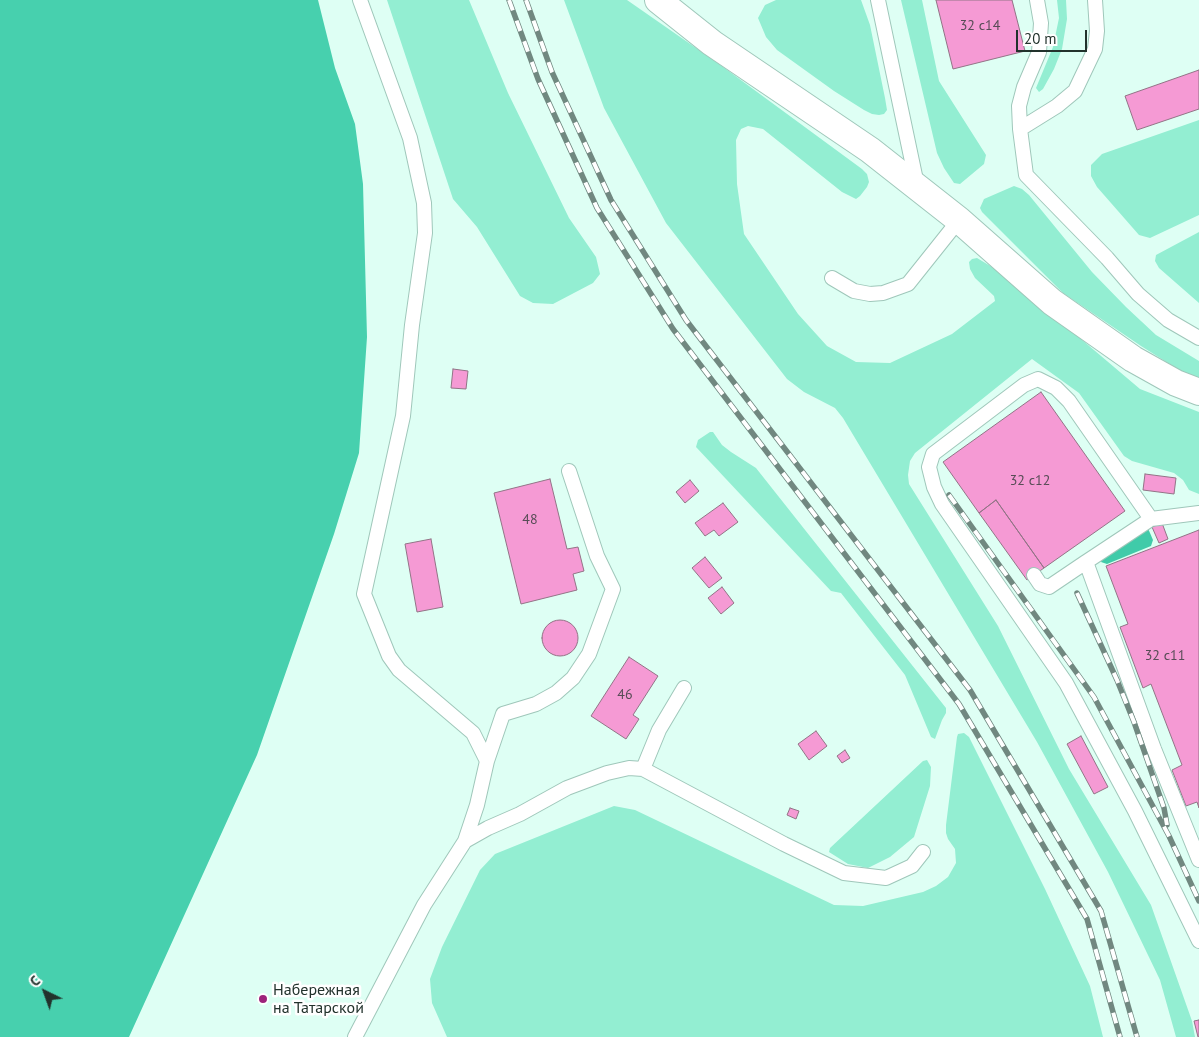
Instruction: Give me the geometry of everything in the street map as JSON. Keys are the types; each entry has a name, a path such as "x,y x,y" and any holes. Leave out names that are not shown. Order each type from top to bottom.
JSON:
{"street":[{"path":"658,0 712,42 870,150 959,220 1060,308 1133,360 1176,383 1199,392"}],"lane":[{"path":"360,0 410,138 424,203 425,233 402,416 364,594 389,656 399,670 474,733 487,761"},
{"path":"878,0 918,188"},
{"path":"1037,0 1041,23 1039,52 1024,87 1019,106 1026,175 1138,294 1168,320 1199,338"},
{"path":"1020,129 1057,106 1075,91 1095,49 1098,30 1094,0"},
{"path":"832,278 854,291 870,294 883,293 908,284 959,220"},
{"path":"1151,519 1069,401 1056,388 1038,379 1024,384 933,454 929,467 934,487 942,504 1066,684 1135,811 1199,941"},
{"path":"355,1037 424,905 464,841 477,805 487,761 503,714 536,704 556,693 573,678 589,654 613,589 597,556 569,471"},
{"path":"1034,575 1040,584 1049,587 1151,519 1199,512"},
{"path":"1086,562 1154,749 1199,860"},
{"path":"643,769 659,730 684,688"},
{"path":"464,841 520,814 567,788 607,773 629,768 643,769 784,844 844,873 886,878 912,866 922,852"}],"shaded area":[{"path":"0,0 318,0 335,68 355,124 363,184 367,337 359,453 334,534 257,755 129,1037 0,1037"},
{"path":"387,0 469,0 508,93 569,218 596,257 600,274 593,283 553,304 533,303 520,296 477,227 453,199"},
{"path":"564,0 627,0 719,64 867,174 869,182 867,187 856,199 842,192 763,129 748,126 741,129 736,140 737,184 744,234 798,314 827,346 856,362 890,363 952,334 995,301 994,296 975,278 970,269 969,262 977,258 1029,295 1140,389 1199,412 1199,494 1189,490 1183,480 1174,473 1132,461 1124,456 1079,393 1032,359 915,453 910,461 908,475 909,484 998,626 1069,769 1151,905 1192,1021 1195,1037 1176,1037 1160,980 1108,872 1037,742 843,418 835,408 804,392 787,379 666,223 604,108"},
{"path":"776,0 861,0 870,25 885,98 887,110 884,114 872,114 864,110 777,50 766,37 758,18 765,5"},
{"path":"901,0 922,0 939,81 986,155 984,164 960,184 954,183 937,153"},
{"path":"1057,0 1066,0 1067,19 1062,49 1054,69 1043,89 1039,92 1036,88 1053,47 1059,18"},
{"path":"1199,120 1199,215 1150,238 1139,235 1097,187 1091,176 1091,165 1102,154"},
{"path":"1014,186 1022,189 1029,195 1092,272 1126,307 1156,335 1199,361 1199,379 1184,373 1141,346 1063,293 982,212 980,208 984,199"},
{"path":"1199,232 1199,303 1159,268 1155,261 1156,255"},
{"path":"713,432 722,445 756,468 946,708 946,713 935,739 931,737 905,675 841,593 831,591 696,447 698,440"},
{"path":"1147,526 1153,540 1151,546 1107,564 1101,562 1102,559"},
{"path":"964,733 969,737 1045,889 1090,986 1103,1037 447,1037 432,1003 430,979 442,947 480,870 495,854 614,806 635,810 834,905 863,906 923,892 936,886 948,877 956,863 955,849 948,839 946,825 957,737 958,734"},
{"path":"927,760 931,767 930,786 914,837 890,857 868,868 848,864 829,852 830,848 923,761"}],"building":[{"path":"936,0 1012,0 1025,51 953,69"},
{"path":"1199,70 1199,109 1137,130 1125,96"},
{"path":"453,369 468,371 466,389 451,388"},
{"path":"1041,392 1125,511 1044,568 996,500 979,513 943,462"},
{"path":"1145,474 1176,478 1174,494 1143,490"},
{"path":"550,479 567,549 578,547 584,571 573,574 577,590 521,604 494,493"},
{"path":"690,480 699,491 685,503 676,492"},
{"path":"996,500 1044,568 1027,580 979,513"},
{"path":"723,503 738,522 719,536 714,530 705,536 695,523"},
{"path":"1162,523 1168,539 1159,543 1152,527"},
{"path":"1199,530 1199,808 1197,802 1186,806 1172,770 1182,765 1151,684 1143,688 1120,627 1128,624 1106,566"},
{"path":"431,539 443,607 417,612 405,544"},
{"path":"705,557 722,578 709,588 692,568"},
{"path":"722,587 734,603 721,614 708,598"},
{"path":"560,620 567,621 573,625 577,631 577,645 573,651 567,655 560,656 553,655 547,651 543,645 542,638 543,631 547,625 553,621"},
{"path":"629,657 658,676 633,715 639,719 626,739 591,716"},
{"path":"816,731 827,746 809,760 798,744"},
{"path":"1081,736 1108,787 1094,794 1067,744"},
{"path":"845,750 850,758 842,763 837,756"},
{"path":"790,808 799,811 796,819 787,815"},
{"path":"1199,1020 1199,1037 1198,1037 1194,1021"}],"railway":[{"path":"509,0 538,79 597,208 673,329 959,704 1087,919 1120,1037"},
{"path":"526,0 552,72 611,200 686,320 970,690 1101,911 1137,1037"},
{"path":"949,495 1094,697 1169,836 1199,901"},
{"path":"1077,593 1134,722 1164,808 1167,825"}],"place":[{"name":"Набережная на Татарской","path":"263,999"}]}
